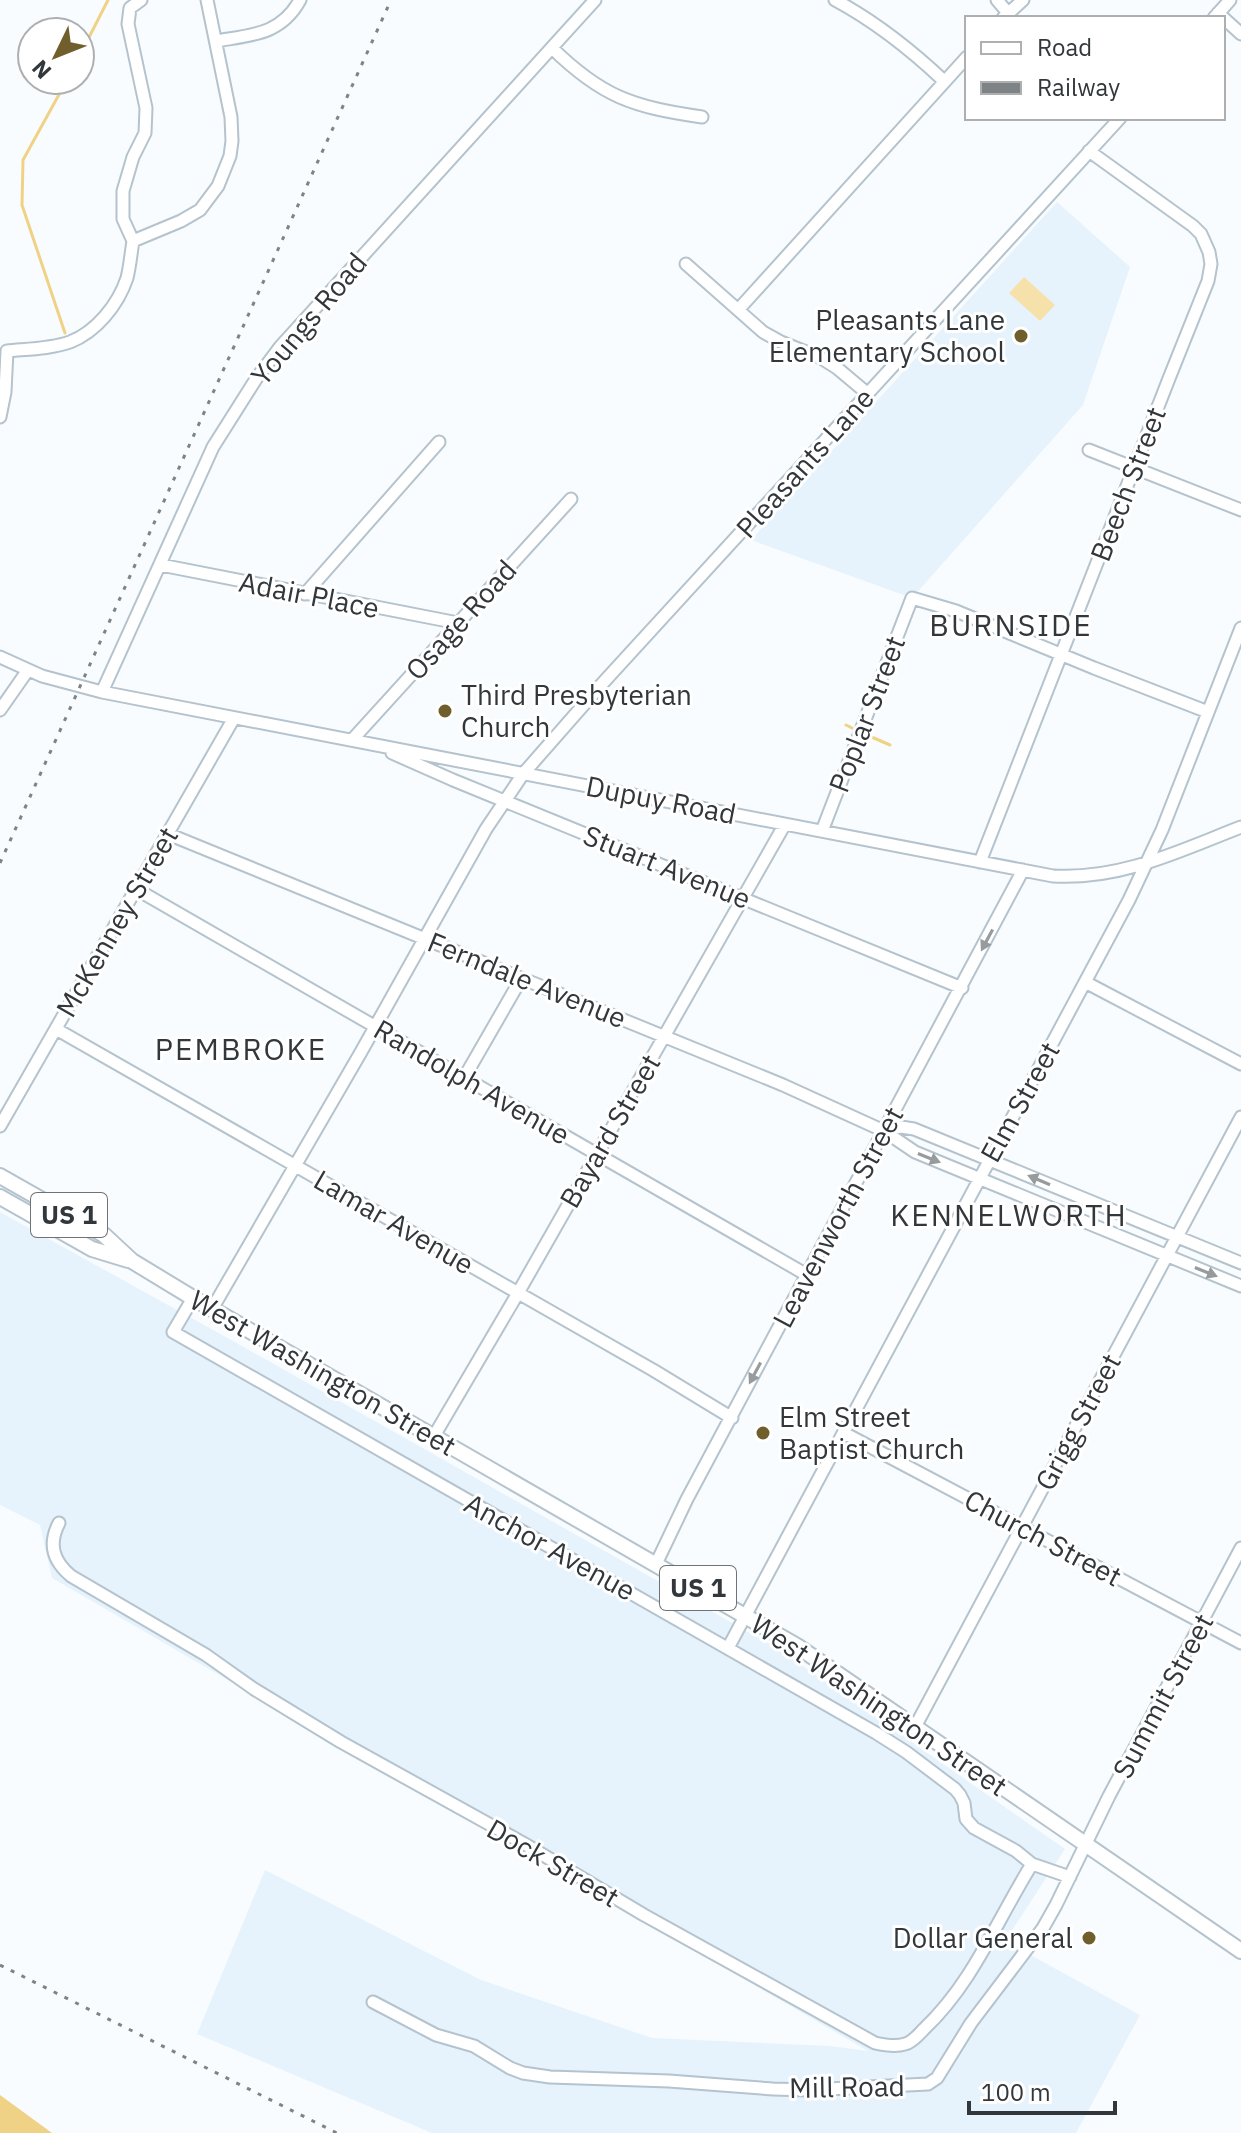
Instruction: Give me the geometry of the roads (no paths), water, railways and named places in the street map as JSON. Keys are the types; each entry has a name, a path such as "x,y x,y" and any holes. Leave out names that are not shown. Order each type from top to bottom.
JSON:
{"main road":[{"name":"West Washington Street","path":"0,1176 104,1235 132,1261 193,1298 797,1646 1241,1951"},
{"name":"West Washington Street","path":"0,1197 92,1249 132,1261"}],"street":[{"path":"0,417 7,351 69,342 92,328 114,304 127,278 133,241 123,219 123,191 133,157 145,133 146,108 128,24 130,8 141,0"},
{"path":"133,241 200,210 218,186 225,170 232,126 207,0"},
{"path":"216,41 272,29 292,14 300,0"},
{"name":"Youngs Road","path":"102,692 213,447 256,379 280,347 595,0"},
{"path":"835,0 894,36 944,81"},
{"path":"997,0 1006,15 1023,0"},
{"path":"1216,15 1230,0"},
{"path":"1225,22 1241,34"},
{"path":"552,48 589,80 620,98 657,110 702,117"},
{"path":"738,310 965,59"},
{"name":"Pleasants Lane","path":"212,1309 486,829 523,774 1118,120"},
{"name":"Beech Street","path":"980,862 1202,300 1211,264 1201,234 1193,226 1089,151"},
{"path":"686,264 750,322 772,337 821,358 868,394"},
{"path":"305,594 439,442"},
{"path":"1089,450 1241,510"},
{"name":"Osage Road","path":"352,740 571,499"},
{"name":"Adair Place","path":"161,565 458,623"},
{"name":"Poplar Street","path":"822,831 912,598 956,611 1061,654"},
{"name":"Elm Street","path":"728,1648 1146,863 1162,830 1241,628"},
{"path":"1061,654 1208,712"},
{"name":"Dupuy Road","path":"0,657 28,670 102,692 1053,876 1086,876 1127,869 1241,827"},
{"path":"0,710 28,670"},
{"name":"McKenney Street","path":"0,1126 234,718"},
{"name":"Stuart Avenue","path":"374,745 962,988"},
{"name":"Bayard Street","path":"434,1436 785,824"},
{"name":"Ferndale Avenue","path":"168,834 783,1085 884,1131 915,1152 1241,1286"},
{"name":"Leavenworth Street","path":"656,1564 687,1499 1023,870"},
{"name":"Randolph Avenue","path":"136,889 807,1275"},
{"path":"464,1078 521,979"},
{"path":"1085,982 1241,1064"},
{"name":"Lamar Avenue","path":"56,1029 732,1418"},
{"name":"Grigg Street","path":"915,1727 1241,1117"},
{"name":"Ferndale Avenue","path":"884,1131 901,1127 914,1129 1241,1263"},
{"name":"Anchor Avenue","path":"193,1298 173,1332 906,1752 960,1795 966,1819 974,1828 1016,1851 1032,1864 1070,1877"},
{"name":"Church Street","path":"844,1433 1241,1643"},
{"name":"Dock Street","path":"59,1523 53,1550 56,1560 71,1576 206,1655 254,1689 341,1742 875,2043 903,2045 911,2041 946,2006 973,1969 1032,1864"},
{"name":"Summit Street","path":"1086,1844 1241,1548"},
{"name":"Mill Road","path":"373,2002 436,2035 474,2046 523,2073 574,2079 808,2090 928,2084 937,2078 971,2023 1043,1928 1086,1844"}],"waterway":[{"path":"96,24 108,0"},
{"path":"58,96 23,160 22,205 65,333"},
{"path":"846,725 852,728"},
{"path":"867,735 890,745"}],"railway":[{"path":"0,863 391,0"},
{"path":"0,1965 337,2133"}],"place":[{"name":"Pleasants Lane Elementary School","path":"1021,336"},
{"name":"Third Presbyterian Church","path":"445,711"},
{"name":"Elm Street Baptist Church","path":"763,1433"},
{"name":"Dollar General","path":"1089,1938"}],"district":[{"name":"BURNSIDE","path":"1011,626"},
{"name":"PEMBROKE","path":"241,1050"},
{"name":"KENNELWORTH","path":"1009,1216"}]}
